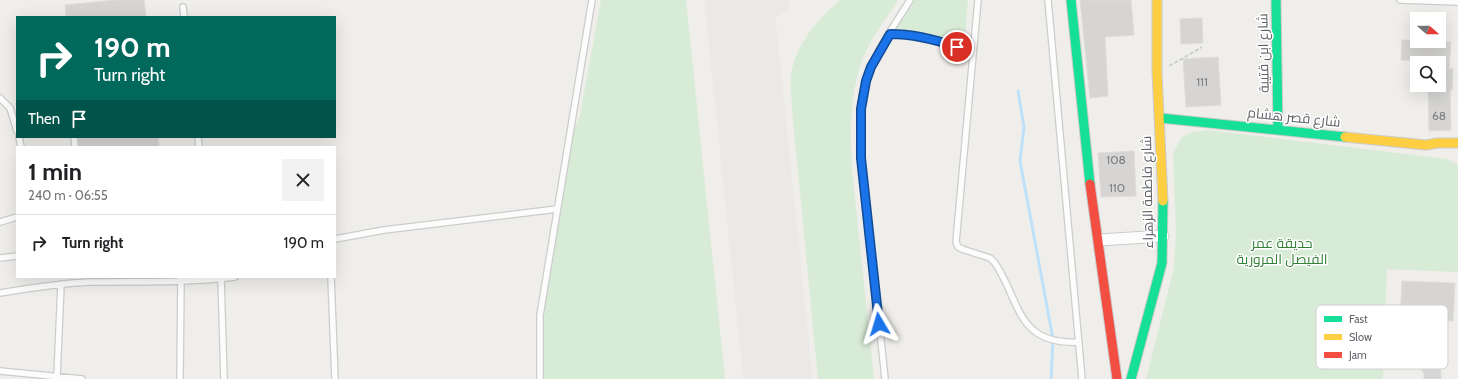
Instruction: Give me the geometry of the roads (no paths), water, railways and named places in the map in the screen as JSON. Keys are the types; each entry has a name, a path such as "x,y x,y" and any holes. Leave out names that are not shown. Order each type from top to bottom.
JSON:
{"street":[{"path":"1071,0 1088,173 1099,240 1106,305 1117,379"},
{"name":"شارع فاطمة الزهراء","path":"1131,379 1162,263 1163,236 1160,118 1157,72 1157,0"},
{"name":"شارع ابن قتيبة","path":"1276,0 1278,129"},
{"name":"شارع قصر هشام","path":"1160,118 1426,145 1437,143 1458,143"},
{"name":"شارع قصر هشام","path":"1426,145 1437,150 1451,152"},
{"path":"1099,240 1163,236"}],"lane":[{"path":"540,379 540,315 592,0"},
{"path":"885,379 861,158 861,109 864,88 871,67 910,0"},
{"path":"978,0 956,242 962,249 990,258 995,263 1019,314 1035,331 1056,341 1079,342"},
{"path":"1048,0 1082,379"},
{"path":"1400,0 1458,2"},
{"path":"182,7 184,16"},
{"path":"890,34 907,34 924,37 957,47 973,54"},
{"path":"0,98 10,108 16,128"},
{"path":"336,239 384,230 557,209"},
{"path":"1,220 16,218"},
{"path":"0,258 16,256"},
{"path":"0,293 61,284 90,282 228,278"},
{"path":"332,278 335,379"},
{"path":"180,379 181,279"},
{"path":"221,279 224,379"},
{"path":"57,376 61,284"},
{"path":"0,371 82,379"}],"waterway":[{"path":"1018,91 1024,127 1020,161 1053,339 1051,379"}],"park label":[{"name":"حديقة عمر الفيصل المرورية","path":"1282,252"}]}
